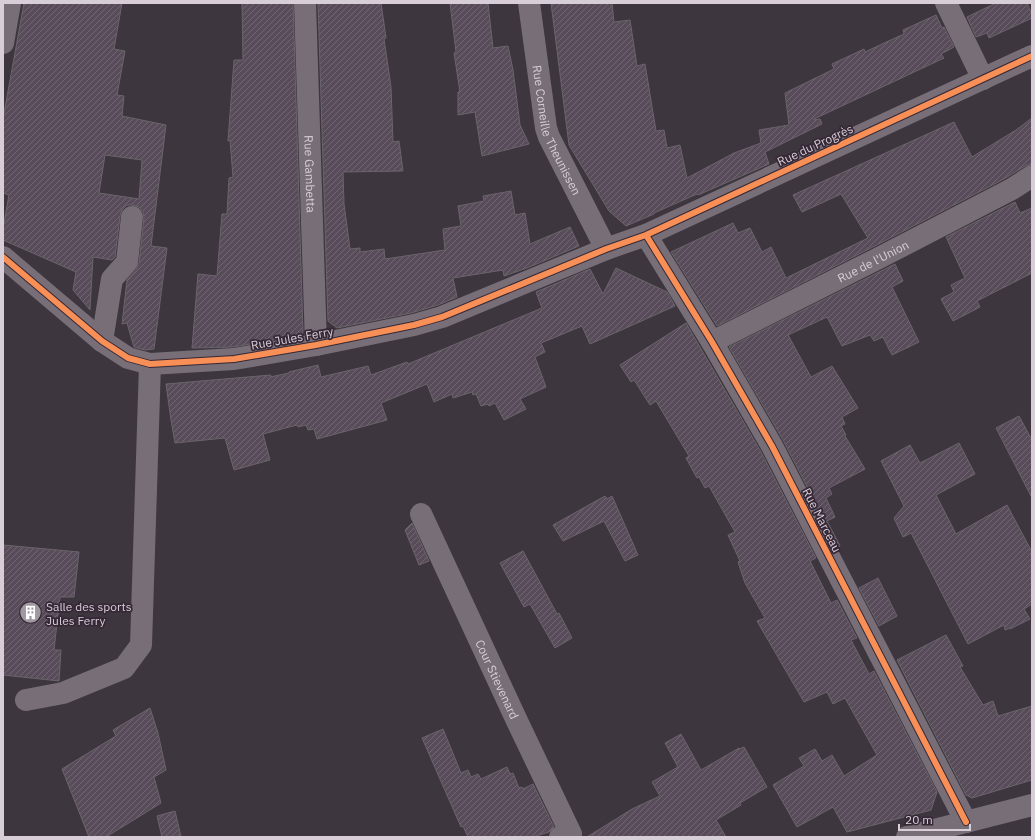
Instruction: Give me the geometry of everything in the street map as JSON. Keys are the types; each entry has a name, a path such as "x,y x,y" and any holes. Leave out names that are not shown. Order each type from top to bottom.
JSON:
{"street":[{"path":"3,43 10,3"},
{"name":"Rue Gambetta","path":"305,3 316,345"},
{"name":"Rue Corneille Theunissen","path":"529,3 546,128 549,137 606,249"},
{"path":"946,3 983,79"},
{"name":"Rue du Progrès","path":"606,249 646,235 1032,56"},
{"name":"Rue de l'Union","path":"712,342 880,258 1012,189 1032,176"},
{"path":"102,341 112,279 127,262 132,217"},
{"name":"Rue Marceau","path":"646,235 712,342 772,446 966,822"},
{"name":"Rue Jules Ferry","path":"3,257 102,341 128,358 150,364 234,360 414,325 442,317 606,249"},
{"path":"26,700 63,693 124,668 141,645 150,364"},
{"name":"Cour Stievenard","path":"421,514 571,834 560,837"},
{"path":"908,837 1032,805"}],"building":[{"path":"24,3 122,3 114,49 125,51 117,95 124,96 122,116 166,125 151,246 167,248 154,349 145,350 134,347 127,323 122,324 127,280 136,270 139,263 144,218 143,212 139,207 127,205 122,210 115,257 112,260 93,257 90,310 73,290 76,272 3,240 3,228 9,195 3,193 3,119","holes":["105,155 142,160 139,199 99,193"]},
{"path":"242,3 293,3 303,332 301,335 233,347 192,348 198,274 217,276 222,214 227,214 229,178 233,177 230,140 228,141 234,60 243,60"},
{"path":"318,3 381,3 386,38 384,39 391,87 393,142 399,141 403,171 343,172 344,204 350,249 360,248 360,252 384,249 385,259 445,250 443,229 461,226 458,206 484,201 483,196 511,191 515,215 525,213 530,244 570,227 579,246 504,276 503,270 453,278 457,297 438,305 411,313 337,328 328,321"},
{"path":"450,3 488,3 493,48 508,46 513,70 520,125 529,144 482,156 475,112 458,115 458,92 460,92 454,53 456,52"},
{"path":"551,3 612,3 614,22 630,20 637,66 645,64 656,131 664,130 667,148 680,145 687,178 734,153 761,143 759,130 789,125 785,93 834,69 832,64 864,49 865,52 904,34 903,30 936,15 954,47 941,54 944,58 814,119 820,119 822,124 765,152 769,164 626,226 609,211 569,145"},
{"path":"996,3 1027,3 1032,14 1032,18 989,38 987,33 976,37 967,17"},
{"path":"1032,118 1032,164 1025,166 1004,179 717,326 671,252 733,223 738,233 750,228 762,252 771,247 786,278 868,238 841,194 802,212 793,195 954,122 972,157 1016,130"},
{"path":"1015,202 1020,213 1032,208 1032,273 977,301 980,307 953,321 941,299 954,292 951,285 965,278 946,237"},
{"path":"895,264 903,281 892,287 919,342 892,355 883,337 874,341 870,335 842,346 827,317 788,335 811,377 832,366 858,408 842,417 845,424 841,426 846,435 845,436 865,469 829,488 832,494 826,498 835,517 827,521 840,546 838,547 783,440 729,347"},
{"path":"616,268 667,292 675,306 590,344 582,326 541,343 545,352 535,357 546,387 520,399 526,409 504,420 495,403 489,406 488,404 481,406 476,394 473,395 472,392 453,398 452,394 434,402 427,384 381,403 387,420 317,439 314,429 308,430 306,425 298,427 297,425 263,434 270,460 234,470 225,438 175,443 166,384 271,375 270,377 318,365 321,377 368,366 371,375 407,362 408,364 542,308 536,292 590,269 603,294"},
{"path":"686,323 761,452 816,558 810,561 831,603 837,600 857,638 851,640 869,674 874,671 937,792 931,810 847,832 833,807 797,827 773,785 804,766 799,758 815,749 822,761 832,755 844,776 877,755 845,698 833,704 827,692 804,702 757,621 765,618 745,583 738,562 740,561 728,535 735,532 709,486 705,488 699,477 697,478 686,458 689,456 656,401 650,405 634,380 631,382 620,365"},
{"path":"1019,416 1032,440 1032,498 996,428"},
{"path":"959,443 975,474 936,495 956,534 1007,505 1032,552 1032,604 1024,609 1030,619 1010,629 1005,630 1004,625 968,644 911,533 903,537 894,518 904,506 881,461 910,445 920,463"},
{"path":"605,496 607,499 612,496 638,555 625,561 604,521 563,541 553,525"},
{"path":"412,523 429,561 419,565 405,530"},
{"name":"Salle des sports Jules Ferry","path":"3,545 79,552 74,597 60,597 54,650 61,650 59,681 3,675"},
{"path":"523,551 557,614 559,613 572,638 555,648 530,604 524,607 500,563"},
{"path":"878,578 897,616 879,626 859,588"},
{"path":"946,635 963,666 960,667 983,705 993,701 998,716 1032,706 1032,780 972,798 966,795 897,660"},
{"path":"150,708 158,733 166,770 154,777 161,803 106,837 89,837 62,769 116,736 113,730"},
{"path":"443,729 461,773 468,770 471,777 478,774 481,779 507,767 510,774 513,773 519,788 522,787 523,789 533,784 554,827 549,832 533,837 468,837 463,826 461,827 422,738"},
{"path":"681,734 701,770 739,748 744,747 767,787 740,803 741,805 716,820 726,837 587,837 632,809 660,796 652,782 678,767 665,743"},
{"path":"175,811 181,837 162,837 157,816"}],"cycle path":[{"path":"3,257 102,341 128,358 150,364 234,359 316,345 414,325 442,317 606,249 646,235 1032,56"},
{"path":"646,235 712,342 772,446 966,822"}],"place":[{"name":"Salle des sports Jules Ferry","path":"30,613"}]}
